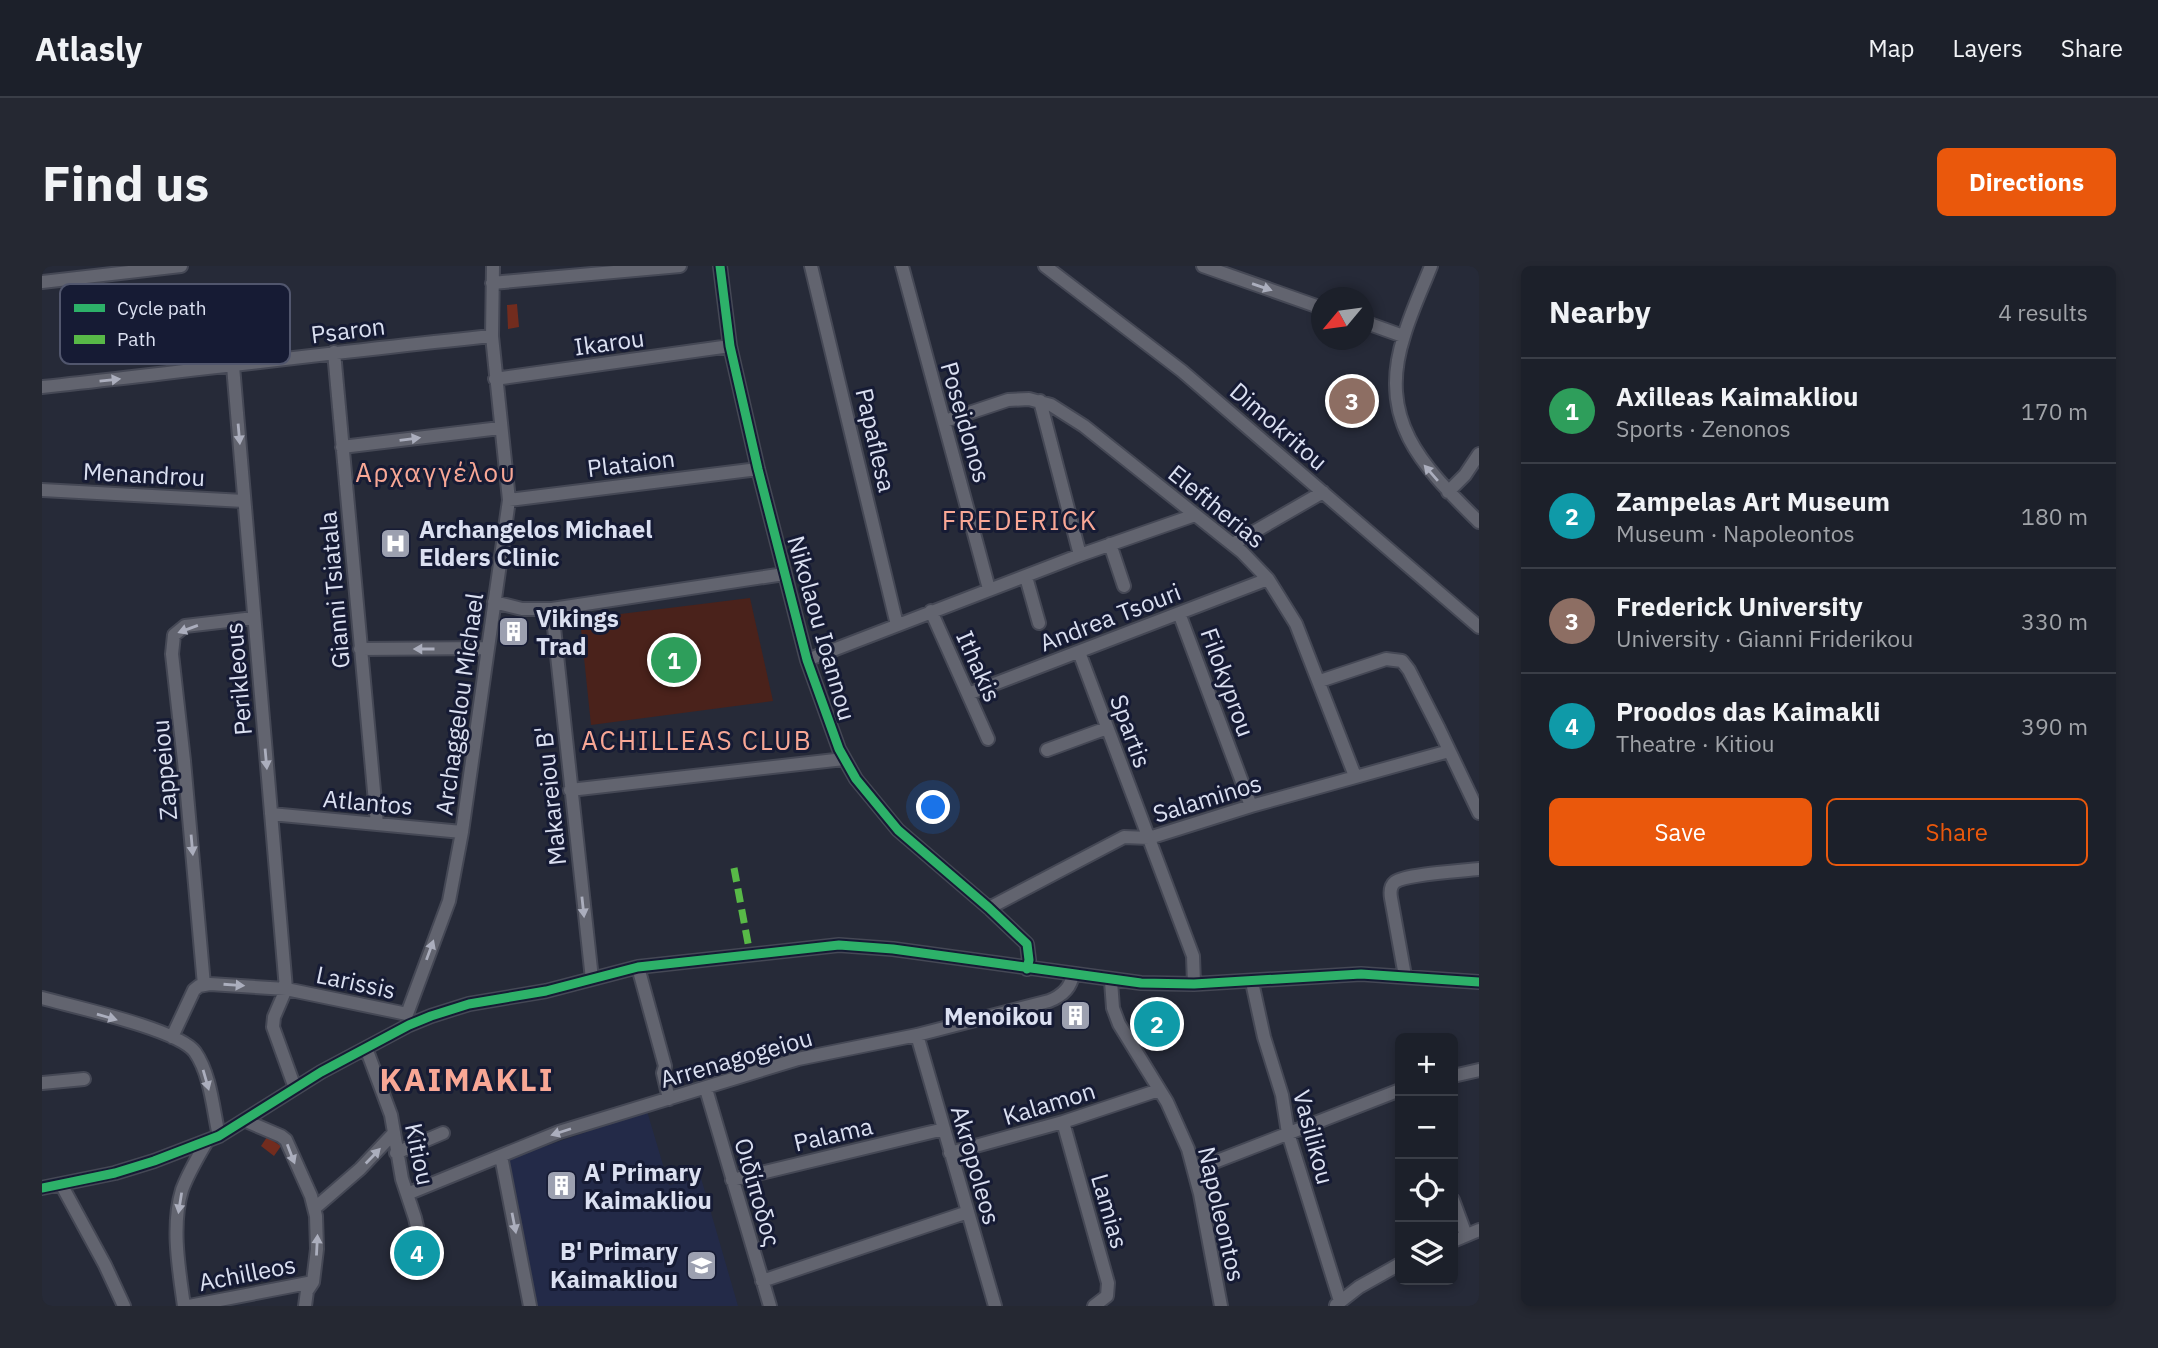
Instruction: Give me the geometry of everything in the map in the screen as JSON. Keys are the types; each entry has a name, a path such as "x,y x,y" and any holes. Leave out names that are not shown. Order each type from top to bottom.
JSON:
{"street":[{"path":"42,282 181,266"},
{"name":"Archaggelou Michael","path":"408,1020 449,901 462,832 509,500 495,379 492,266"},
{"path":"492,283 680,266"},
{"name":"Nikolaou Ioannou","path":"720,266 730,346 784,574 807,660 844,759 866,793 903,835 1027,944 1027,969"},
{"name":"Papaflesa","path":"811,266 897,625"},
{"name":"Poseidonos","path":"902,266 989,589"},
{"name":"Dimokritou","path":"1045,266 1182,371 1479,627"},
{"path":"1203,266 1311,304"},
{"path":"1431,266 1404,336 1396,378 1398,402 1403,425 1423,463 1479,522"},
{"path":"1374,326 1404,336"},
{"name":"Psaron","path":"290,358 492,336"},
{"name":"Ikarou","path":"495,379 730,346"},
{"name":"Gianni Tsiatala","path":"334,352 377,824"},
{"name":"Psaron","path":"42,387 247,364"},
{"name":"Perikleous","path":"233,366 286,989"},
{"name":"Eleftherias","path":"945,421 1008,400 1040,401 1062,410 1233,544 1268,579 1296,624 1355,776"},
{"path":"1040,401 1080,555"},
{"path":"342,447 500,428"},
{"path":"1448,492 1465,475 1479,454"},
{"name":"Plataion","path":"509,500 758,469"},
{"name":"Menandrou","path":"42,490 244,500"},
{"path":"1233,544 1323,492"},
{"path":"807,660 989,589 1195,515"},
{"path":"1110,544 1124,586"},
{"path":"494,602 522,609 552,609 784,574"},
{"path":"1026,577 1039,623"},
{"name":"Andrea Tsouri","path":"968,694 1268,579"},
{"name":"Makareiou B'","path":"552,609 592,979"},
{"name":"Ithakis","path":"931,611 988,739"},
{"name":"Filokyprou","path":"1180,613 1251,806"},
{"name":"Zappeiou","path":"204,985 172,654 174,635 186,626 254,618"},
{"path":"360,649 488,648"},
{"name":"Spartis","path":"1079,652 1193,956 1194,984"},
{"path":"1320,681 1386,659 1402,661 1409,670 1479,813"},
{"path":"1047,750 1107,728"},
{"name":"Salaminos","path":"989,908 1125,837 1149,838 1251,806 1449,751"},
{"path":"570,790 844,759"},
{"name":"Atlantos","path":"271,814 462,832"},
{"path":"1405,976 1391,898 1394,883 1409,878 1479,869"},
{"path":"42,1188 115,1173 213,1139 408,1020 469,1004 546,992 638,967 839,945 892,949 1111,981 1194,984 1361,974 1479,982"},
{"path":"638,967 665,1066 663,1073 669,1099"},
{"name":"Arrenagogeiou","path":"407,1194 559,1132 798,1059 917,1035 1054,999 1068,988 1073,974"},
{"name":"Napoleontos","path":"1111,981 1113,1008 1119,1024 1175,1117 1194,1170 1221,1306"},
{"name":"Vasilikou","path":"1252,982 1264,1037 1282,1095 1288,1133 1338,1304"},
{"path":"172,1037 194,990 204,985"},
{"name":"Larissis","path":"204,985 286,989 408,1020"},
{"path":"286,989 274,1017 273,1027 295,1088"},
{"path":"42,998 172,1037 188,1045 198,1056 206,1076 213,1139 182,1191 178,1214 178,1249 186,1306"},
{"name":"Akropoleos","path":"917,1035 995,1306"},
{"name":"Kitiou","path":"366,1048 391,1115 396,1153 426,1266 421,1268"},
{"path":"1458,1075 1479,1070"},
{"path":"42,1083 84,1079"},
{"name":"Οιδίποδος","path":"706,1089 770,1306"},
{"name":"Kalamon","path":"950,1153 1063,1122 1159,1090"},
{"path":"1194,1170 1395,1092"},
{"path":"246,1121 286,1140 315,1208 317,1249 313,1282 307,1291 305,1306"},
{"name":"Lamias","path":"1063,1122 1108,1283 1107,1296 1094,1306"},
{"name":"Palama","path":"732,1180 944,1129"},
{"path":"396,1153 443,1133"},
{"path":"315,1208 360,1169 392,1135"},
{"path":"501,1156 530,1306"},
{"path":"61,1184 124,1306"},
{"path":"762,1281 968,1212"},
{"path":"1458,1214 1466,1236"},
{"path":"1458,1239 1479,1230"},
{"path":"1338,1304 1359,1287 1395,1267"},
{"name":"Achilleos","path":"186,1306 313,1282"}],"shaded area":[{"path":"517,304 519,327 508,329 507,305"},
{"path":"750,598 773,701 591,725 580,619"},
{"path":"647,1111 669,1185 701,1178 738,1306 537,1306 508,1159"},
{"path":"267,1137 281,1146 274,1156 261,1146"}],"marked path":[{"path":"734,868 750,954"}],"cycle path":[{"path":"720,266 730,346 758,469 807,660 839,749 856,779 898,830 1027,944 1027,969"},
{"path":"42,1188 115,1173 219,1136 321,1072 431,1016 469,1004 546,991 638,967 839,945 893,949 1141,983 1194,984 1361,974 1479,982"}],"place":[{"name":"Frederick University","path":"1352,401"},
{"name":"Archangelos Michael Elders Clinic","path":"396,543"},
{"name":"Vikings Trad","path":"513,632"},
{"name":"Axilleas Kaimakliou","path":"674,660"},
{"name":"Menoikou","path":"1076,1016"},
{"name":"Zampelas Art Museum","path":"1157,1024"},
{"name":"A' Primary Kaimakliou","path":"561,1186"},
{"name":"Proodos das Kaimakli","path":"417,1253"},
{"name":"B' Primary Kaimakliou","path":"701,1265"}],"district":[{"name":"Αρχαγγέλου","path":"436,472"},
{"name":"FREDERICK","path":"1020,520"},
{"name":"ACHILLEAS CLUB","path":"697,740"},
{"name":"KAIMAKLI","path":"467,1079"}]}
